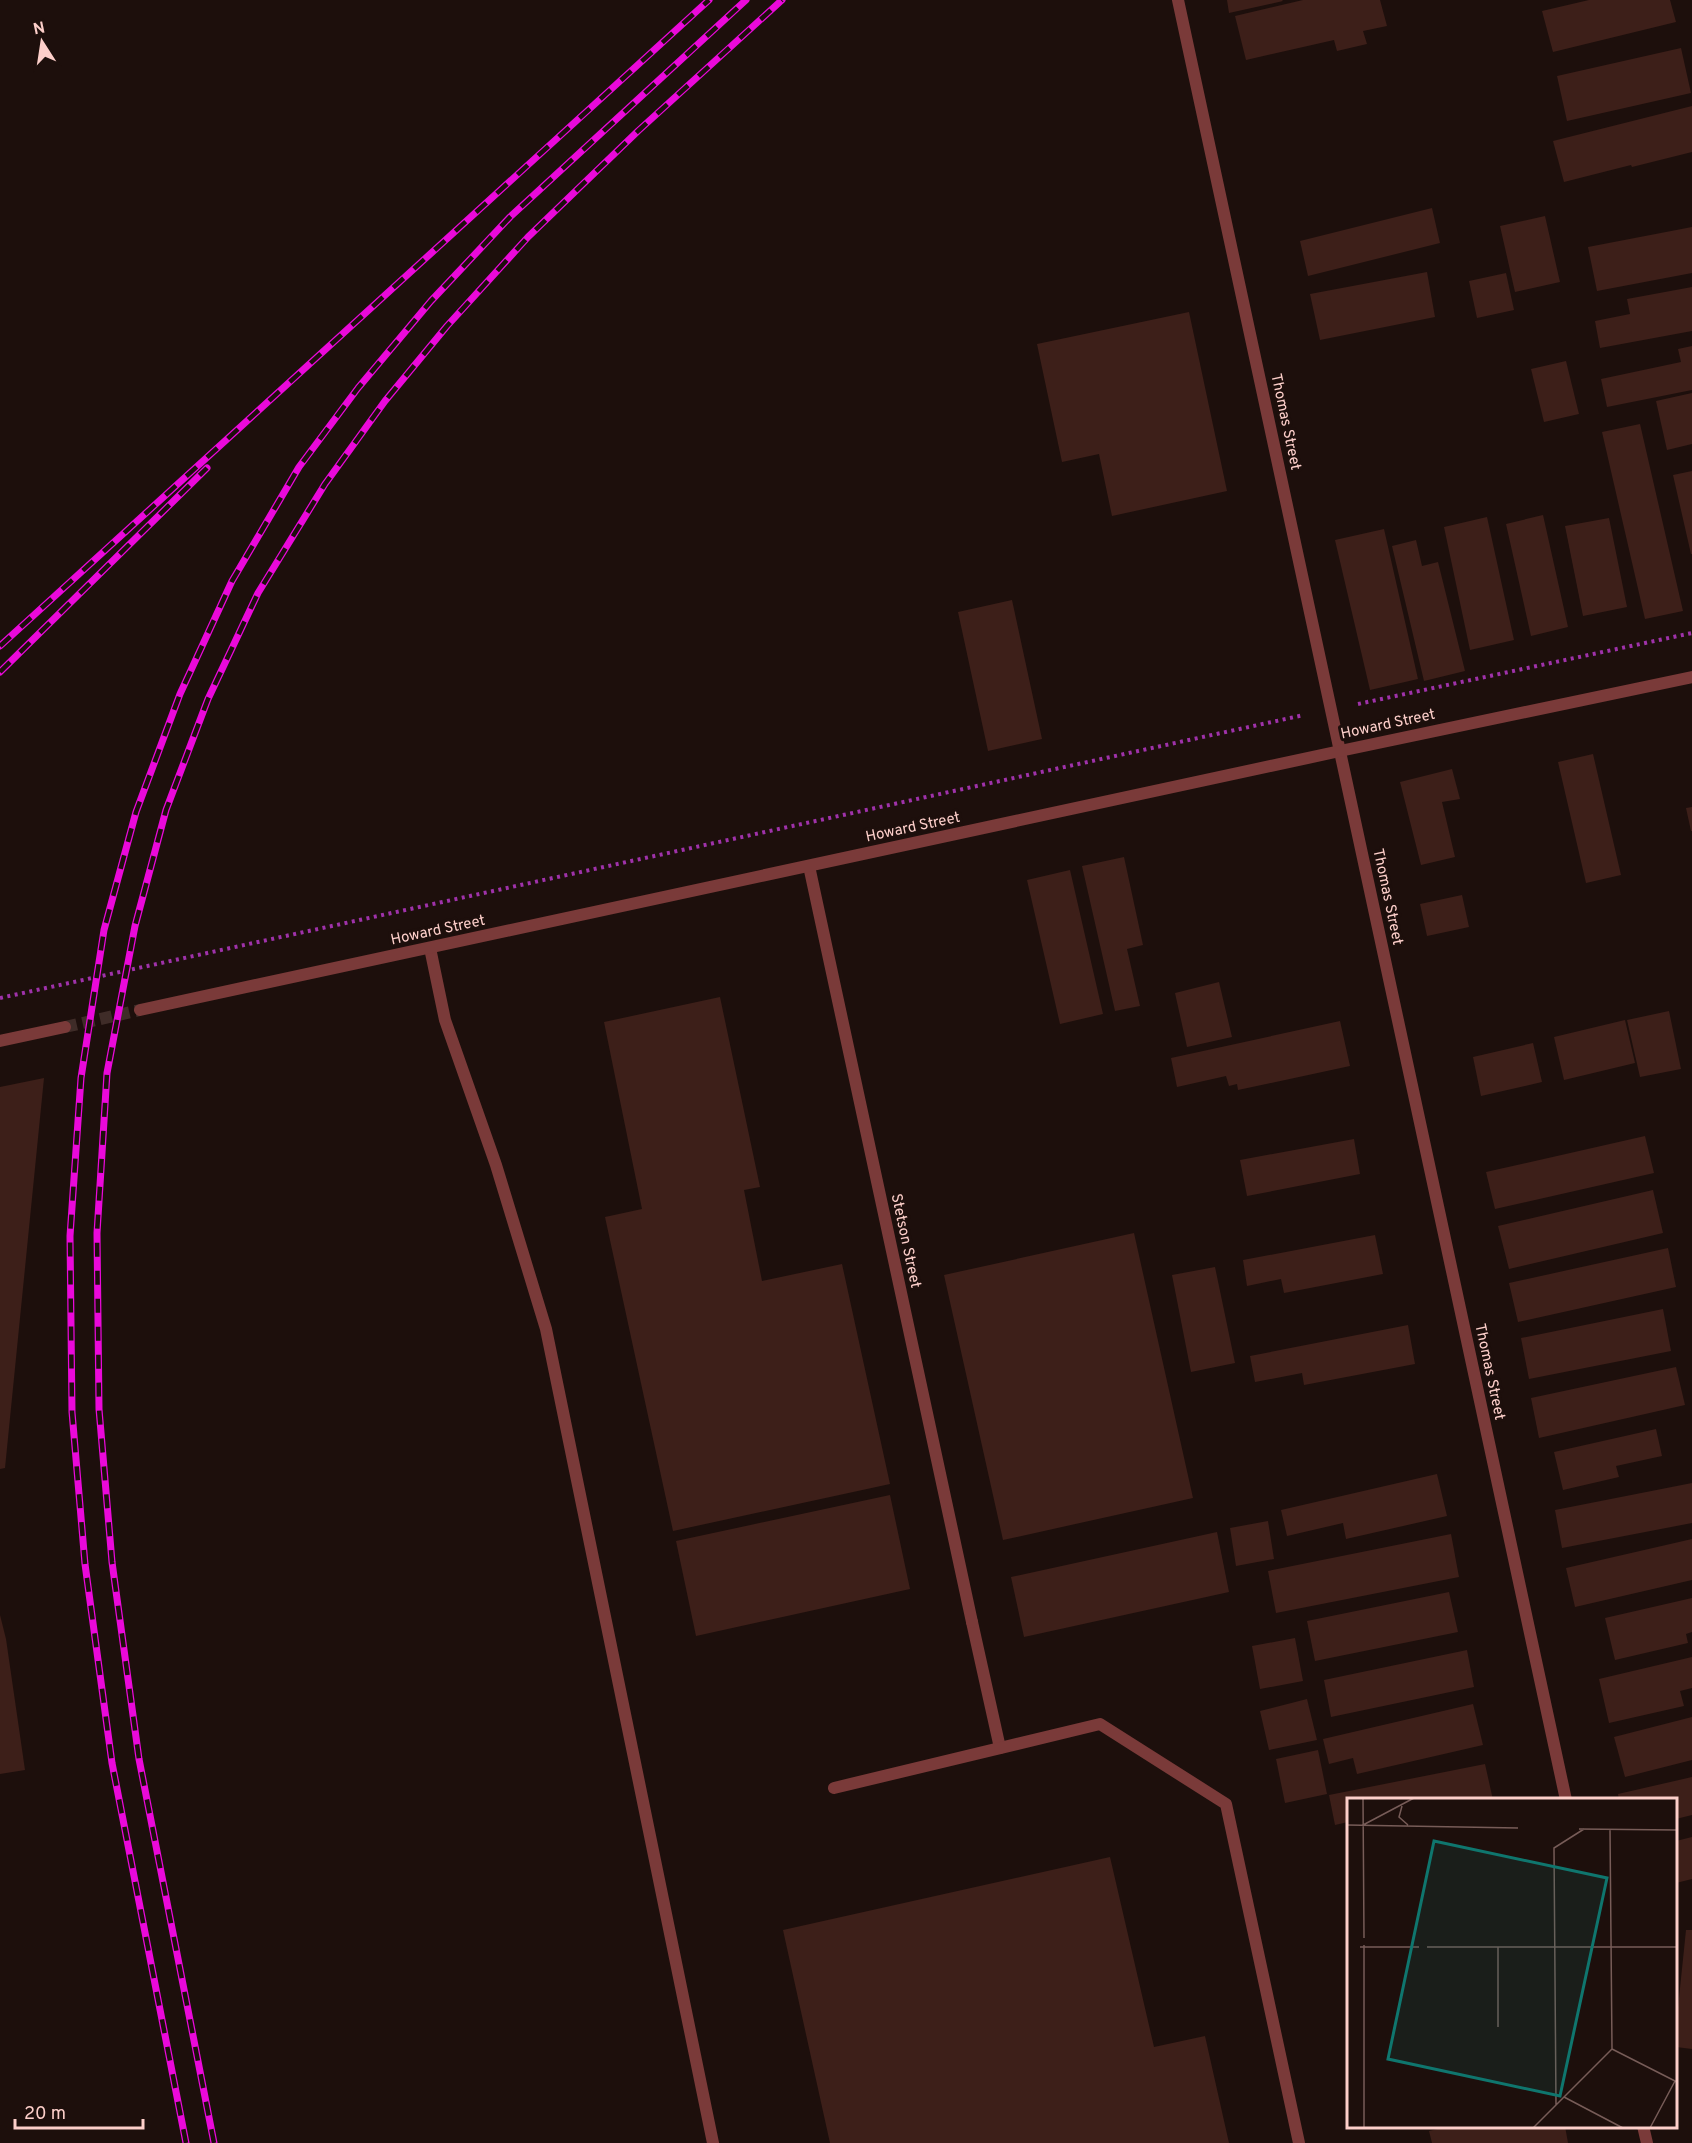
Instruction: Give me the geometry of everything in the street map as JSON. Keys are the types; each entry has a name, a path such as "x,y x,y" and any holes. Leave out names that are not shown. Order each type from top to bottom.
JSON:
{"street":[{"name":"Thomas Street","path":"1179,0 1566,1798"},
{"name":"Howard Street","path":"140,1010 1692,677"},
{"name":"Stetson Street","path":"809,866 1000,1748"},
{"path":"430,948 445,1020 496,1165 546,1329 713,2143"},
{"path":"0,1041 65,1027"},
{"path":"834,1788 1100,1724 1226,1803 1299,2143"},
{"path":"1643,2128 1647,2143"}],"path":[{"path":"0,998 1331,709 1692,633"}],"building":[{"path":"1227,0 1282,0 1283,1 1229,13"},
{"path":"1303,0 1380,0 1387,26 1363,31 1367,44 1337,51 1334,40 1246,60 1235,16"},
{"path":"1589,0 1670,0 1676,22 1553,52 1542,11"},
{"path":"1681,48 1691,93 1567,121 1557,76"},
{"path":"1692,106 1692,152 1564,182 1553,141"},
{"path":"1432,208 1440,243 1308,276 1300,241"},
{"path":"1545,216 1560,282 1515,292 1500,226"},
{"path":"1692,227 1692,273 1597,291 1588,247"},
{"path":"1427,272 1435,317 1320,340 1310,294"},
{"path":"1506,273 1514,310 1477,318 1469,281"},
{"path":"1692,287 1692,331 1600,348 1595,321 1630,314 1627,299"},
{"path":"1189,312 1227,491 1112,516 1099,454 1062,462 1037,344"},
{"path":"1692,346 1692,390 1607,407 1601,379 1681,362 1678,349"},
{"path":"1566,361 1579,414 1544,422 1531,369"},
{"path":"1692,393 1692,444 1667,450 1656,401"},
{"path":"1640,424 1683,611 1645,619 1602,432"},
{"path":"1692,471 1692,554 1691,554 1673,475"},
{"path":"1543,515 1568,627 1531,636 1506,524"},
{"path":"1487,517 1514,640 1470,650 1444,527"},
{"path":"1609,518 1627,607 1583,616 1565,526"},
{"path":"1384,529 1418,679 1370,690 1335,540"},
{"path":"1416,540 1422,566 1438,562 1465,671 1424,681 1392,546"},
{"path":"1012,600 1042,739 988,751 958,612"},
{"path":"1593,754 1621,875 1586,883 1558,762"},
{"path":"1452,769 1460,799 1442,802 1455,857 1421,865 1400,782"},
{"path":"1692,807 1692,831 1691,831 1686,808"},
{"path":"1124,857 1143,945 1127,949 1140,1006 1115,1011 1082,866"},
{"path":"1070,870 1103,1014 1060,1024 1027,880"},
{"path":"1462,895 1469,927 1427,936 1420,904"},
{"path":"1219,982 1232,1037 1187,1047 1175,993"},
{"path":"720,997 760,1187 744,1190 762,1281 842,1264 890,1484 673,1531 605,1217 642,1209 604,1022"},
{"path":"1669,1011 1681,1069 1640,1077 1627,1020"},
{"path":"1625,1020 1635,1063 1564,1080 1554,1037"},
{"path":"1340,1021 1350,1066 1238,1090 1237,1084 1229,1086 1226,1076 1177,1087 1171,1058"},
{"path":"1533,1043 1542,1082 1481,1096 1473,1057"},
{"path":"44,1078 5,1468 0,1469 0,1087"},
{"path":"1645,1136 1654,1173 1495,1209 1486,1172"},
{"path":"1354,1139 1360,1174 1247,1196 1240,1160"},
{"path":"1653,1190 1663,1233 1509,1269 1498,1226"},
{"path":"1134,1233 1193,1498 1003,1540 944,1275"},
{"path":"1375,1235 1383,1274 1284,1293 1281,1279 1247,1286 1243,1260"},
{"path":"1668,1248 1676,1287 1518,1322 1509,1283"},
{"path":"1215,1267 1235,1363 1191,1372 1172,1275"},
{"path":"1663,1309 1671,1351 1529,1379 1521,1338"},
{"path":"1408,1325 1415,1364 1304,1385 1302,1373 1255,1382 1250,1356"},
{"path":"1676,1367 1685,1405 1539,1438 1531,1398"},
{"path":"1656,1429 1662,1456 1616,1466 1619,1477 1563,1490 1554,1452"},
{"path":"1437,1474 1447,1516 1346,1539 1343,1523 1287,1536 1281,1510"},
{"path":"1692,1483 1692,1523 1562,1548 1555,1510"},
{"path":"890,1495 910,1589 696,1636 676,1541"},
{"path":"1268,1521 1274,1559 1236,1566 1230,1528"},
{"path":"1217,1532 1229,1592 1024,1637 1011,1577"},
{"path":"1451,1534 1459,1577 1276,1613 1268,1571"},
{"path":"1692,1539 1692,1580 1575,1607 1566,1568"},
{"path":"1449,1592 1458,1632 1315,1661 1307,1621"},
{"path":"1692,1598 1692,1632 1686,1634 1688,1643 1615,1660 1605,1618"},
{"path":"0,1615 6,1639 25,1770 0,1774"},
{"path":"1295,1638 1303,1681 1260,1689 1252,1646"},
{"path":"1467,1650 1474,1687 1331,1717 1324,1680"},
{"path":"1692,1657 1692,1688 1680,1691 1684,1706 1609,1723 1599,1679"},
{"path":"1307,1699 1317,1740 1269,1750 1260,1711"},
{"path":"1473,1704 1483,1745 1357,1774 1353,1758 1329,1764 1323,1739"},
{"path":"1692,1717 1692,1760 1625,1777 1614,1737"},
{"path":"1318,1750 1327,1794 1285,1803 1276,1759"},
{"path":"1485,1764 1493,1798 1347,1798 1347,1822 1335,1825 1329,1795"},
{"path":"1692,1777 1692,1815 1677,1819 1677,1798 1619,1798 1618,1794"},
{"path":"1692,1837 1692,1879 1677,1883 1677,1841"},
{"path":"1110,1857 1154,2047 1205,2036 1229,2143 830,2143 783,1930"},
{"path":"1686,1930 1692,1930 1692,2049 1677,2047 1677,2017"},
{"path":"1442,2128 1565,2128 1568,2143 1432,2143 1429,2131"}],"tunnel":[{"path":"65,1027 140,1010"}],"railway":[{"path":"0,646 709,0"},
{"path":"186,2143 112,1763 85,1564 72,1412 70,1236 81,1078 104,930 136,812 180,694 232,581 299,467 358,388 431,301 510,217 746,0"},
{"path":"214,2143 139,1759 112,1562 99,1409 97,1233 107,1073 135,926 166,810 208,699 258,593 325,484 385,401 447,326 528,237 638,131 782,0"},
{"path":"0,672 207,468"}]}
